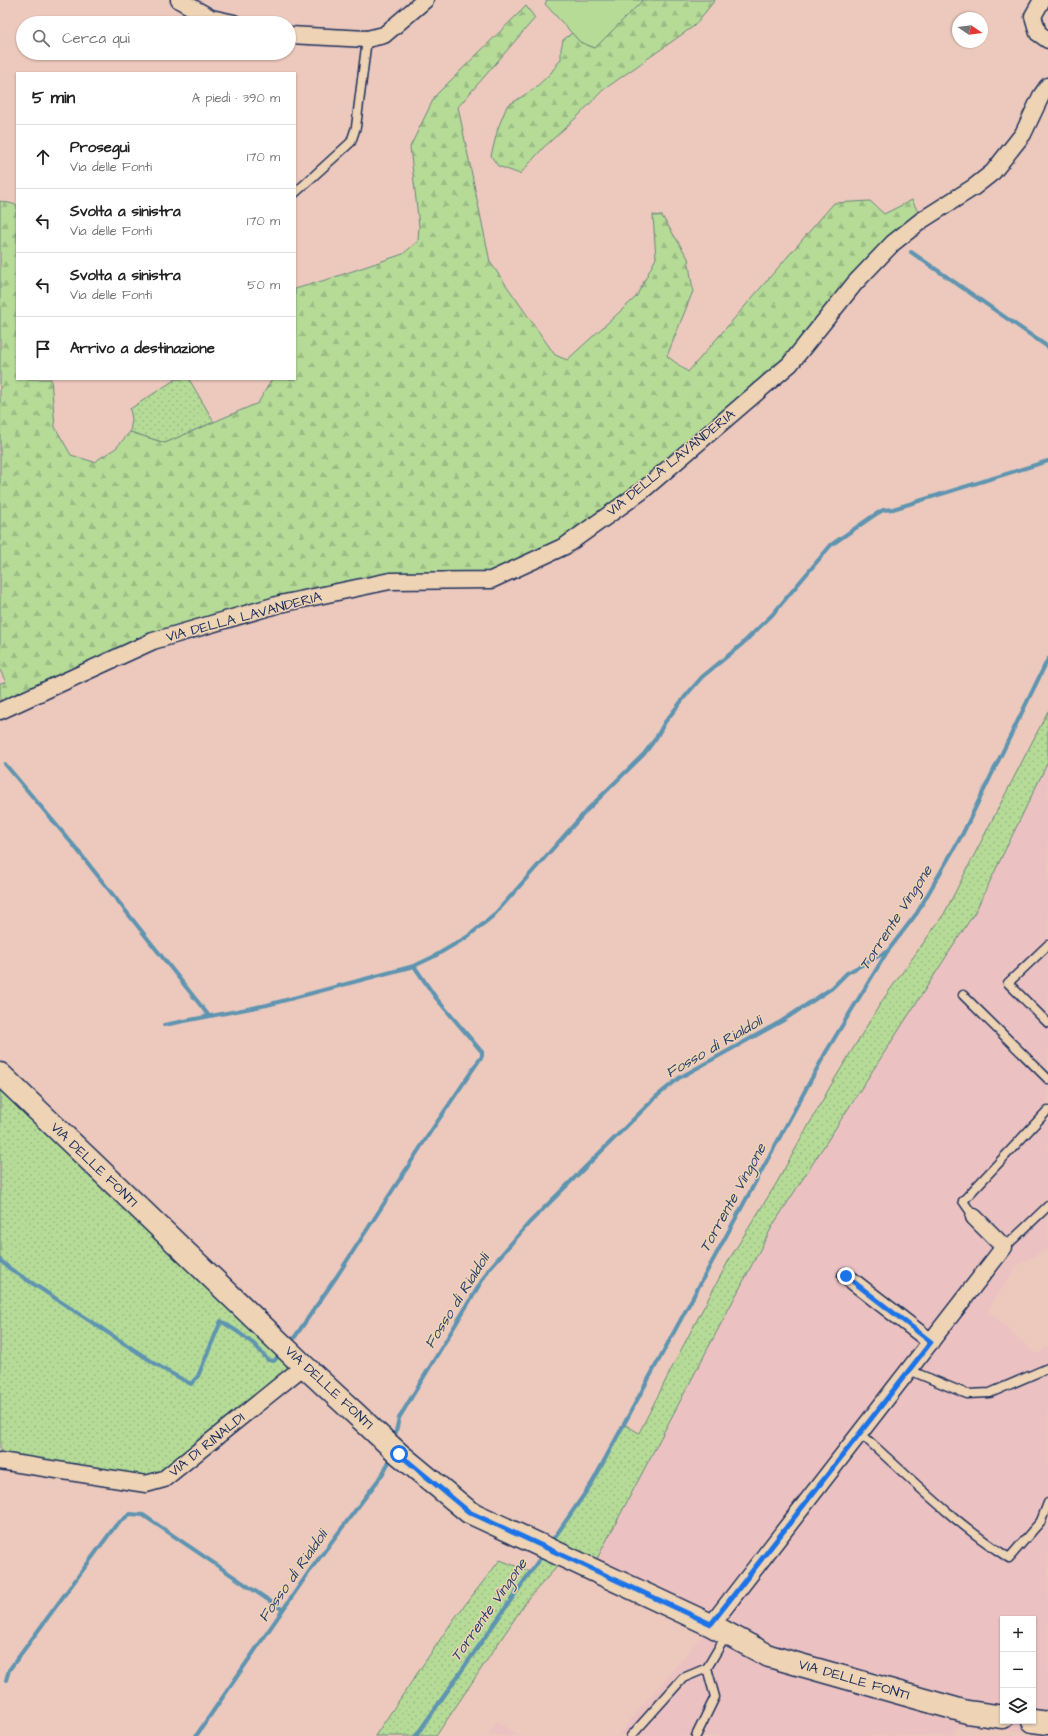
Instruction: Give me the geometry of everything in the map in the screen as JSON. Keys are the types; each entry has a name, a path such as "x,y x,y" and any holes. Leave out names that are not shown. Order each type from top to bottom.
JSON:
{"street":[{"path":"179,0 207,16"},
{"path":"296,35 367,39 384,36 425,0"},
{"path":"1042,0 1033,16 1038,33 1048,40"},
{"name":"VIA DELLA LAVANDERIA","path":"0,711 153,641 272,606 390,582 491,580 565,546 642,491 790,364 856,283 893,243 922,220 974,187 993,172 1023,134 1041,96 1048,86"},
{"name":"VIA DELLE FONTI","path":"0,1074 304,1366 399,1454 469,1512 719,1629 768,1656 967,1712 1000,1717"},
{"path":"719,1629 860,1433 1004,1248 974,1217"},
{"path":"846,1276 931,1342"},
{"name":"VIA DI RINALDI","path":"0,1461 146,1484 164,1479 304,1366"},
{"path":"1036,1721 1048,1723"}],"lane":[{"path":"296,192 351,142 356,127 367,39"},
{"path":"1048,945 1008,983 1048,1024"},
{"path":"963,995 1048,1079"},
{"path":"974,1217 964,1201 1048,1110"},
{"path":"1004,1248 1048,1206"},
{"path":"909,1370 966,1394 990,1393 1048,1368"},
{"path":"860,1433 934,1500 990,1545 1009,1558 1041,1521 1048,1503"},
{"path":"696,1736 715,1697 707,1668 719,1629"},
{"path":"631,1736 683,1678 707,1668"}],"shaded area":[{"path":"1048,762 1048,1249 1018,1265 988,1310 1036,1354 1048,1346 1048,1734 959,1725 952,1736 617,1736 711,1625 591,1570 773,1225 974,912"},
{"path":"496,1721 519,1736 488,1736"}],"green space":[{"path":"547,0 643,0 595,48 580,42 545,4"},
{"path":"643,0 715,0 694,26 603,90 577,117 543,148 520,174 498,166 491,156 498,128 507,106 534,89 550,74 561,59 563,40 572,33 580,42 595,48"},
{"path":"526,6 535,18 458,107 490,262 555,355 567,360 636,297 656,258 653,215 662,216 688,258 693,291 667,356 688,372 834,203 870,201 884,214 912,200 922,220 790,364 565,546 491,580 390,581 153,641 0,711 0,683 6,682 0,670 0,201 16,205 16,380 51,380 55,427 71,455 94,462 116,448 130,432 165,443 258,403 271,380 296,380 296,289 403,254 418,241 419,226 410,147 435,96"},
{"path":"174,380 190,380 214,422 165,443 130,432 132,419 130,409"},
{"path":"1048,711 1048,762 975,912 773,1225 591,1570 565,1558 528,1599 436,1736 375,1736 454,1619 500,1560 531,1572 592,1483 624,1424 639,1433 730,1258 776,1184 831,1085 882,1001 944,914"},
{"path":"0,1074 304,1366 164,1479 0,1461"}],"waterway":[{"path":"911,252 1048,347"},
{"path":"164,1025 267,1005 414,966 433,957 467,937 493,916 587,810 644,754 656,738 665,722 702,677 741,645 772,615 831,545 883,510 893,509 1048,461"},
{"name":"Torrente Vingone","path":"550,1544 592,1483 826,1052 887,952 917,913 963,833 1048,659"},
{"path":"5,764 75,847 209,1016"},
{"name":"Fosso di Rialdoli","path":"394,1440 399,1418 489,1269 529,1223 657,1096 679,1078 782,1021 832,988 847,973 886,952"},
{"path":"290,1344 337,1276 431,1131 482,1056 482,1052 436,998 414,966"},
{"path":"0,1260 9,1268 165,1370 191,1384 198,1376 221,1321 255,1345 268,1360 274,1361 281,1353"},
{"name":"Fosso di Rialdoli","path":"196,1736 311,1569 382,1475 392,1456"},
{"path":"6,1680 9,1670 116,1525 130,1514 143,1515 283,1610"},
{"name":"Torrente Vingone","path":"416,1736 543,1554"}],"route":[{"path":"399,1454 469,1512 711,1624 931,1342 846,1276"}]}
